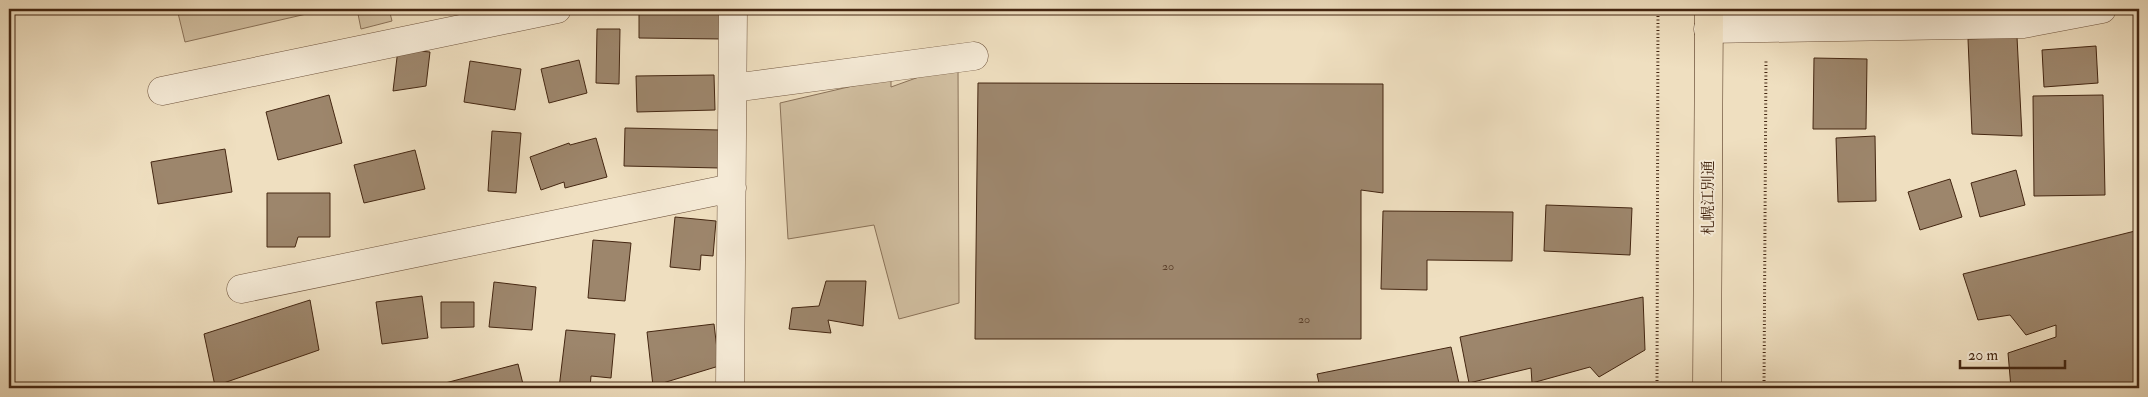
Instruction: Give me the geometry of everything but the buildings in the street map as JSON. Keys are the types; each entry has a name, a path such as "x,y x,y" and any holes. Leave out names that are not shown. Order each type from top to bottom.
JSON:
{"highway":[{"name":"札幌江別通","path":"1707,388 1709,19"}],"street":[{"path":"162,91 558,9"},
{"path":"730,388 733,9"},
{"path":"1709,19 1766,28 2023,24 2102,9"},
{"path":"733,88 974,56"},
{"path":"241,289 732,188"}],"path":[{"path":"1657,388 1658,9"},
{"path":"1764,388 1766,28"}],"shaded area":[{"path":"177,9 328,9 185,42"},
{"path":"357,9 389,9 392,21 361,29"},
{"path":"958,63 959,303 899,319 874,225 788,239 780,103 891,77 891,87"}]}
